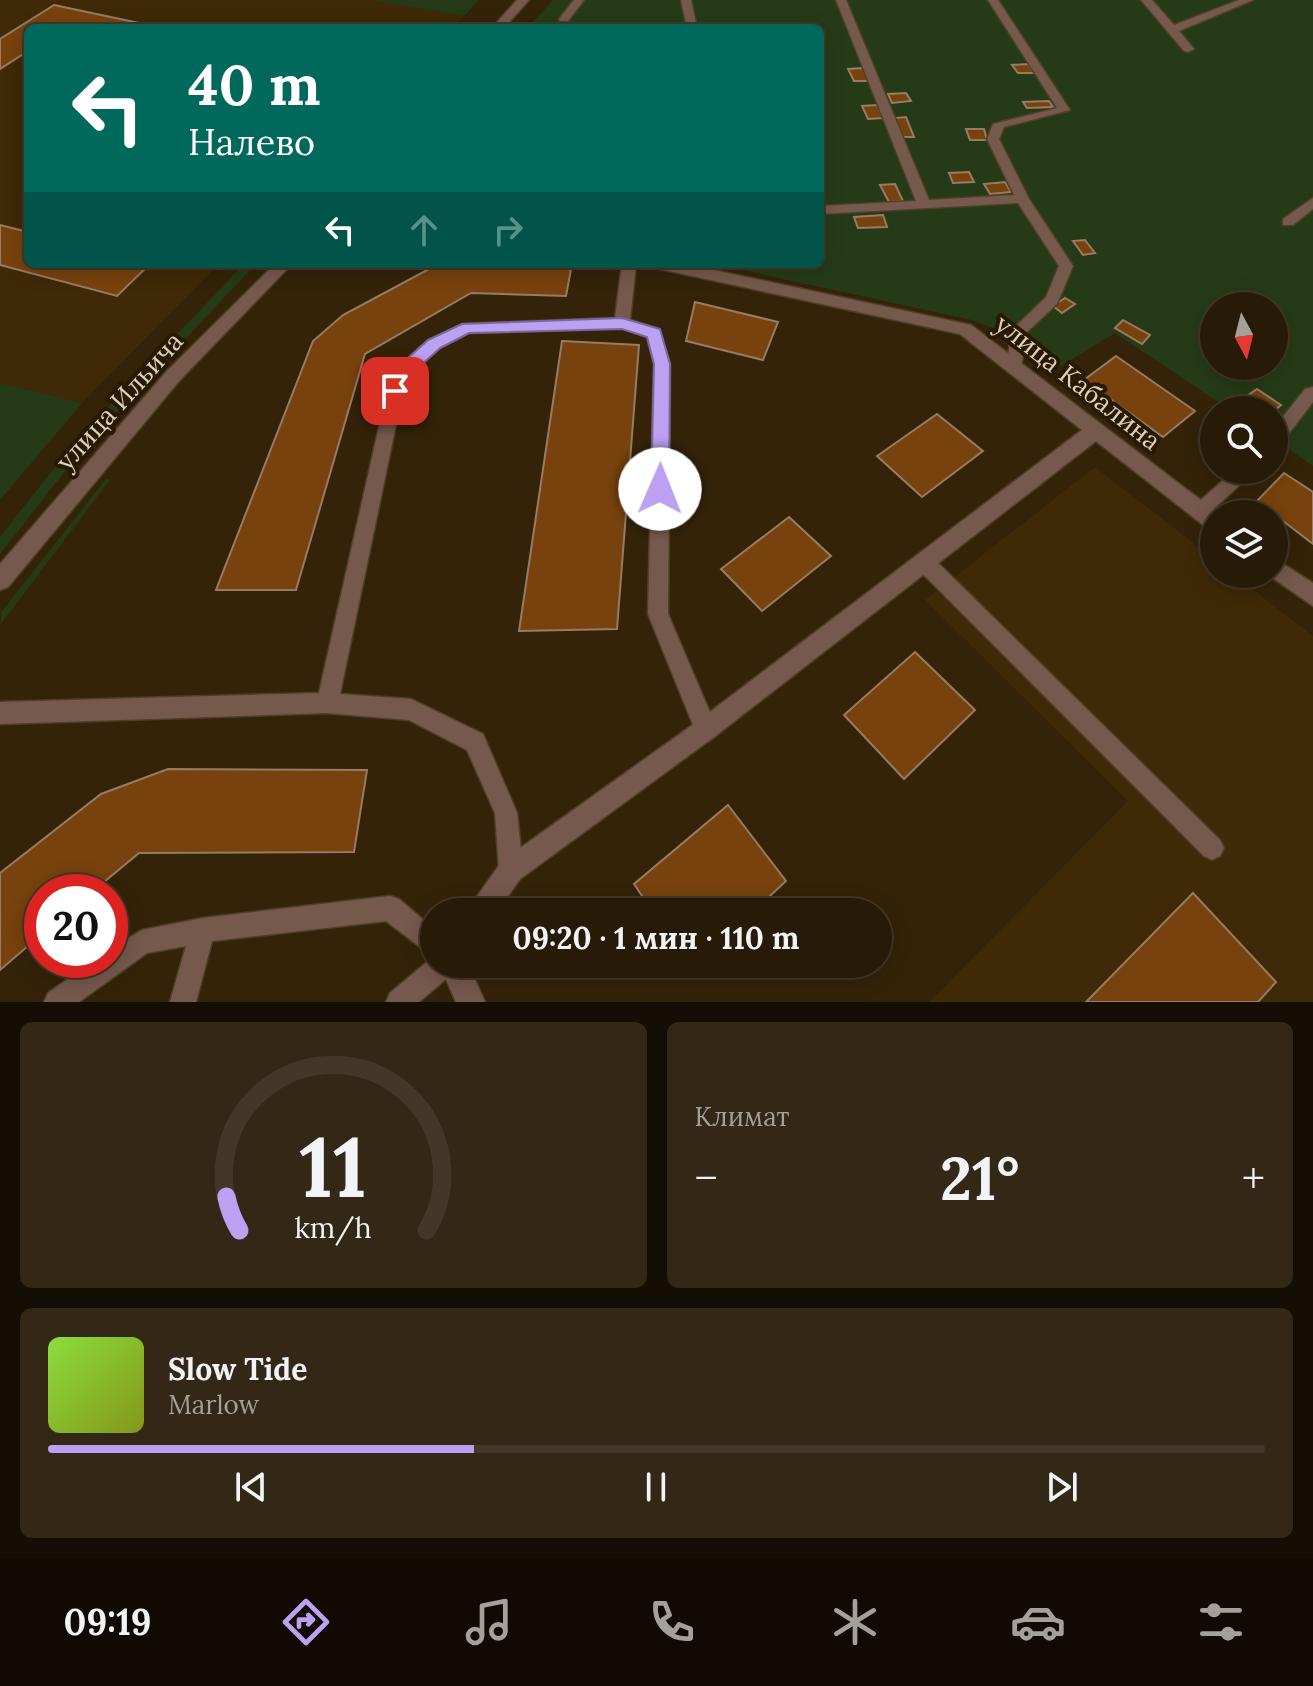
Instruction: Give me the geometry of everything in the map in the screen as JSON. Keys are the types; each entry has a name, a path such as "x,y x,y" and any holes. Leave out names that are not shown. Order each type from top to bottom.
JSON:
{"street":[{"path":"502,24 523,0"},
{"name":"улица Ильича","path":"0,580 173,376 280,268"},
{"name":"улица Кабалина","path":"679,268 965,329 1200,511"},
{"path":"490,898 511,870 706,729 1095,431"},
{"path":"1288,577 1313,596"},
{"path":"460,978 471,1002"}],"lane":[{"path":"564,19 579,0"},
{"path":"686,0 691,24"},
{"path":"841,0 924,204"},
{"path":"993,0 1064,110 999,124 993,139 1022,199 1066,266 1052,300 1020,330 1014,368"},
{"path":"1146,0 1188,49"},
{"path":"1172,30 1248,0"},
{"path":"824,210 1022,199"},
{"path":"1288,222 1313,202"},
{"path":"622,323 629,268"},
{"path":"327,703 395,391 404,371 434,344 467,328 622,323 654,333 662,364 658,614 706,729"},
{"path":"1288,422 1311,393"},
{"path":"1221,500 1235,484"},
{"path":"924,562 1212,848"},
{"path":"0,713 327,703 411,710 475,742 506,813 511,870"},
{"path":"57,1002 142,942 203,930 390,908 420,933"},
{"path":"183,1002 203,930"},
{"path":"399,1002 427,978"}],"shaded area":[{"path":"0,0 373,0 464,16 457,24 24,24 24,268 215,268 82,403 0,383"},
{"path":"1095,467 1200,548 1200,588 1251,588 1313,636 1313,1002 929,1002 1128,801 925,600"}],"green space":[{"path":"373,0 479,0 464,16"},
{"path":"553,0 1313,0 1313,466 1288,449 1288,396 1209,396 1115,333 1054,370 1034,344 972,320 732,268 824,268 824,24 532,24"},
{"path":"240,268 250,268 82,449 71,446"},
{"path":"0,383 82,403 0,500"},
{"path":"59,462 69,466 0,554 0,537"},
{"path":"106,479 110,480 0,625 2,611"}],"building":[{"path":"54,5 144,24 24,24 24,54 0,69 0,39"},
{"path":"1028,64 1034,73 1018,73 1012,65"},
{"path":"863,68 869,81 854,81 848,69"},
{"path":"906,93 911,101 892,103 888,94"},
{"path":"1049,101 1053,107 1027,108 1023,102"},
{"path":"877,105 883,118 868,119 862,106"},
{"path":"906,117 914,137 903,137 895,118"},
{"path":"966,129 984,129 987,140 970,140"},
{"path":"969,172 974,182 953,183 949,173"},
{"path":"1005,182 1011,192 990,194 984,184"},
{"path":"895,184 903,201 889,202 880,185"},
{"path":"883,215 887,227 858,228 854,217"},
{"path":"0,225 24,231 24,268 146,268 117,296 0,265"},
{"path":"1085,240 1095,253 1083,255 1073,241"},
{"path":"571,268 566,296 471,293 365,354 296,590 216,590 313,341 343,315 429,269"},
{"path":"1065,298 1075,304 1062,313 1053,306"},
{"path":"695,302 778,322 763,360 686,341"},
{"path":"1123,320 1150,335 1142,344 1115,328"},
{"path":"562,341 639,345 617,629 519,631"},
{"path":"1116,356 1195,411 1163,437 1084,380"},
{"path":"1257,389 1268,396 1247,396"},
{"path":"937,414 983,451 922,497 877,456"},
{"path":"1288,476 1313,492 1313,544 1288,525 1288,500 1258,500 1273,484 1288,484"},
{"path":"789,517 831,556 762,611 721,569"},
{"path":"915,652 975,710 904,779 844,715"},
{"path":"168,769 367,770 354,852 139,853 114,874 24,874 24,949 0,970 0,873 101,794"},
{"path":"728,805 786,881 768,898 644,898 634,884"},
{"path":"1193,893 1276,982 1258,1002 1086,1002"}],"route":[{"path":"395,391 404,371 434,344 467,328 622,323 654,333 662,364 660,489"}]}
